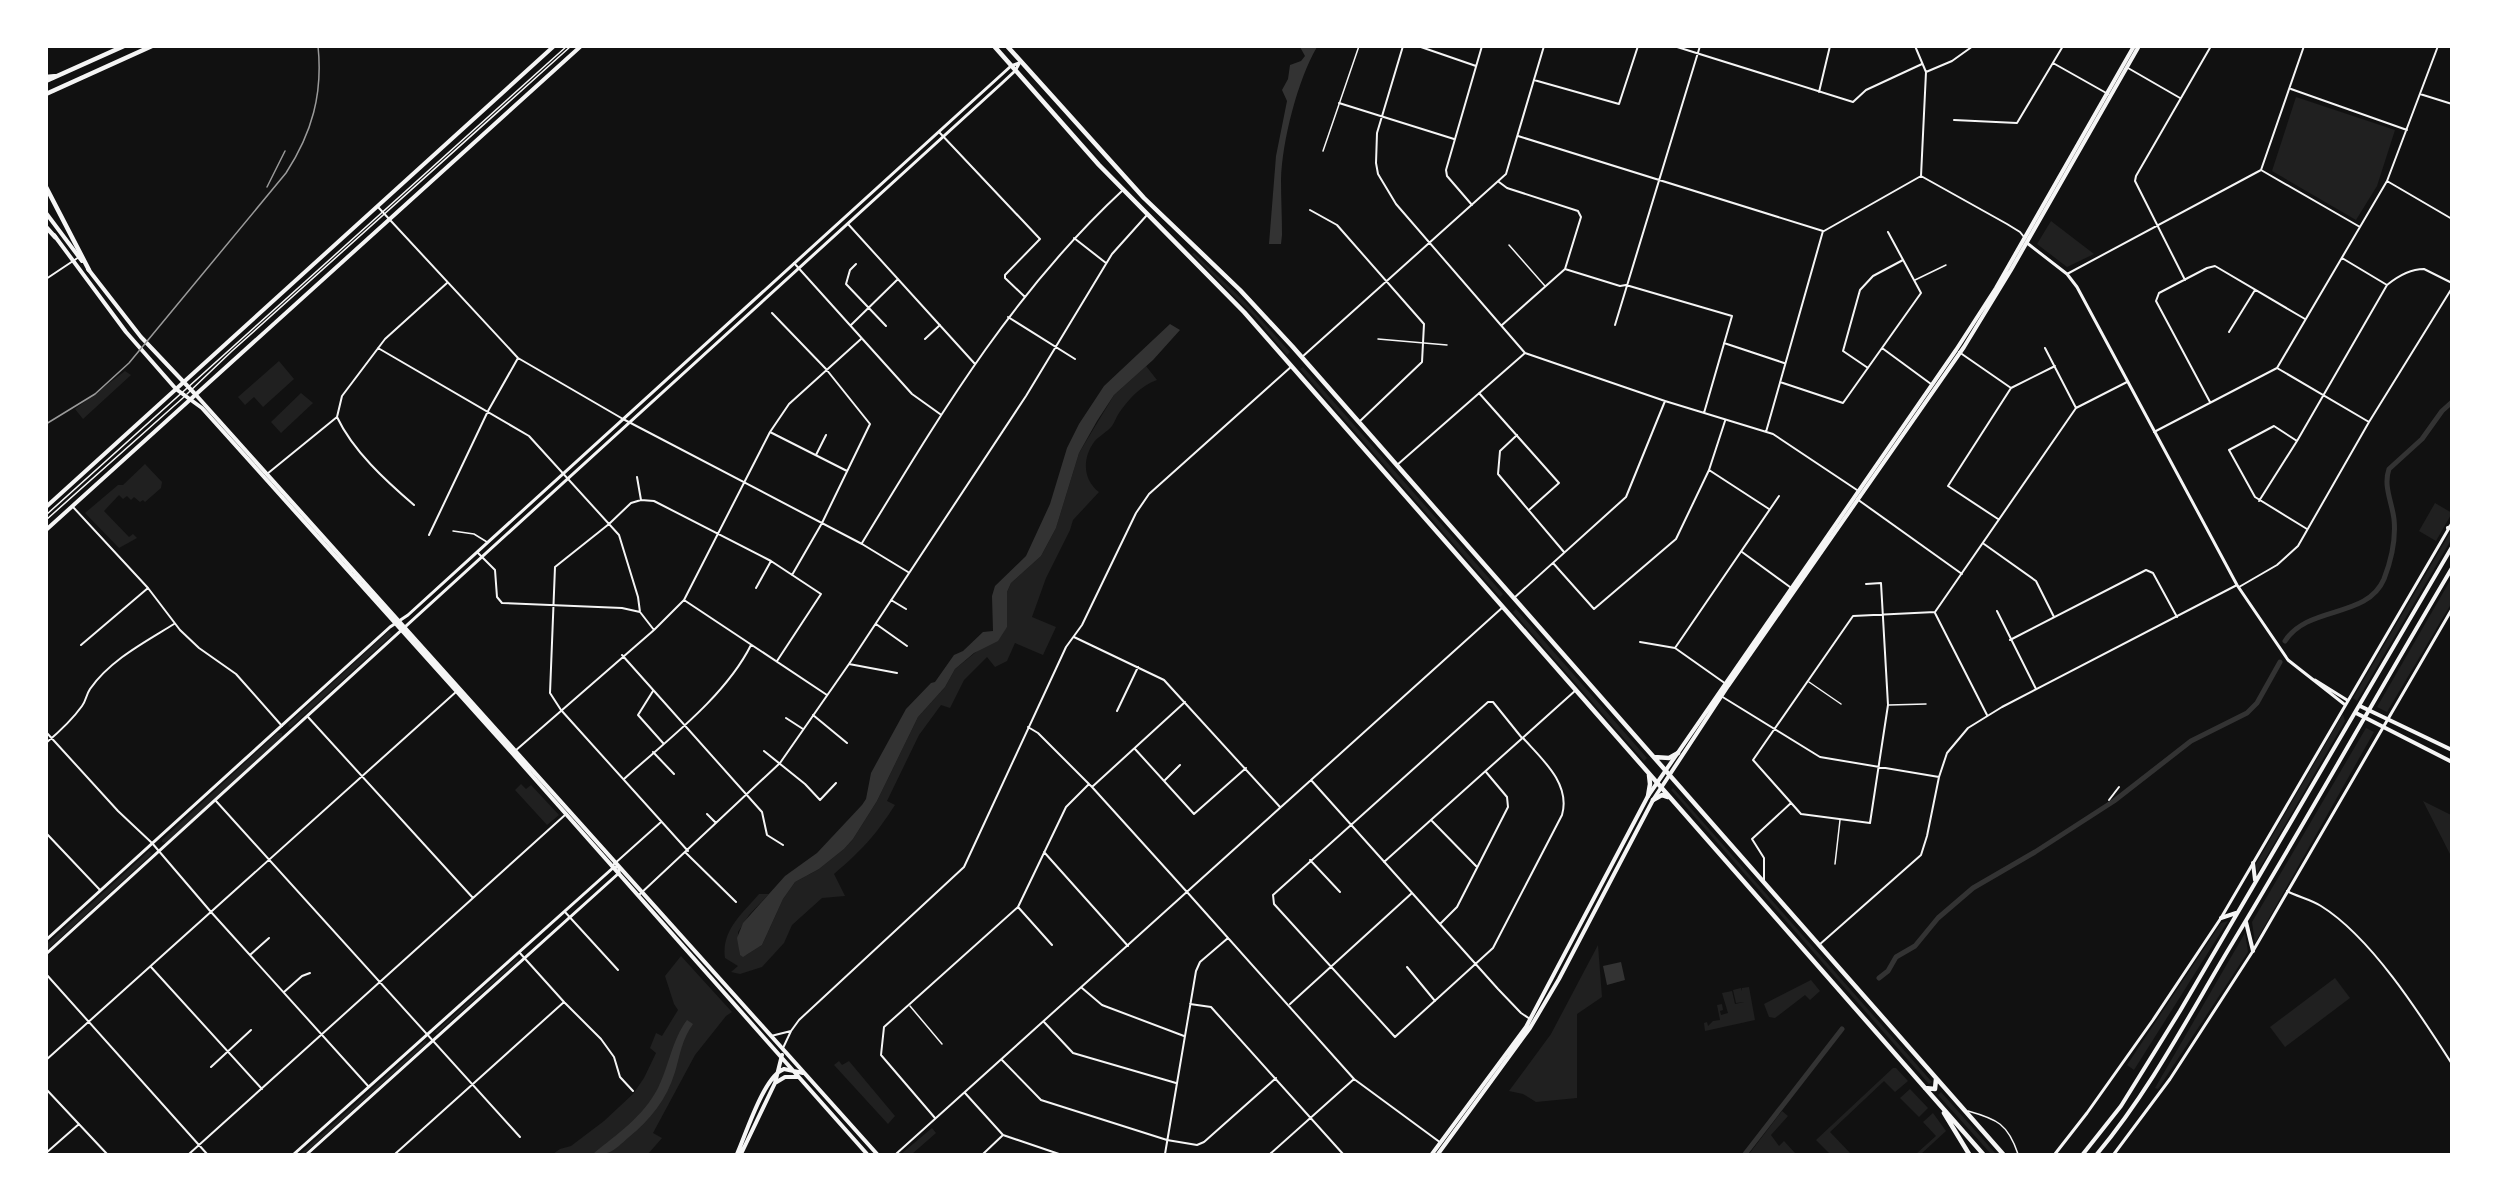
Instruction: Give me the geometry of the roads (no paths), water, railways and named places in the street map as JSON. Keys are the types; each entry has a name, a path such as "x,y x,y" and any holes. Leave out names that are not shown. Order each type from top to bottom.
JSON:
{"highway":[{"path":"46,79 66,74 124,46"},
{"path":"46,95 152,46"},
{"path":"994,46 1147,215 1244,312 1983,1155"},
{"path":"1007,46 1096,147 1233,283 1302,357 2003,1155"},
{"path":"46,187 89,270"},
{"path":"1147,215 1155,208"},
{"path":"46,226 56,237"},
{"path":"1292,366 1302,357"},
{"path":"1503,607 1514,598"},
{"path":"1654,757 1669,758 1678,753"},
{"path":"1648,772 1650,798 1662,795 1671,798"},
{"path":"1925,1088 1935,1089 1936,1079"},
{"path":"1938,1103 1970,1155"}],"main road":[{"path":"46,507 554,46"},
{"path":"46,530 581,46"},
{"path":"2125,67 2134,46"},
{"path":"1667,773 1678,753 1958,351 2139,46"},
{"path":"46,213 149,346 190,388 265,475"},
{"path":"56,237 143,352 176,389 202,408 265,475 514,752"},
{"path":"1958,351 2026,239"},
{"path":"143,352 149,346"},
{"path":"2083,1155 2121,1106 2180,1011 2451,547"},
{"path":"2097,1155 2131,1110 2246,921 2451,568"},
{"path":"404,629 568,812 619,873 640,893"},
{"path":"1438,1155 1559,979 1650,798 1689,745 1720,695"},
{"path":"2360,706 2451,750"},
{"path":"2356,713 2451,762"},
{"path":"2253,863 2256,882"},
{"path":"614,865 620,867 782,1056 798,1078 867,1155"},
{"path":"2221,918 2237,913"},
{"path":"2246,921 2253,951"},
{"path":"724,988 771,1036 877,1155"},
{"path":"739,1155 775,1083 783,1050"},
{"path":"739,1155 766,1089 778,1072 784,1069 804,1073"},
{"path":"775,1083 785,1077 798,1078"},
{"path":"1432,1155 1443,1145"}],"street":[{"path":"1403,46 1376,142 1378,174 1390,198 1525,353 1665,401 1773,434 1861,493"},
{"path":"1418,46 1476,66"},
{"path":"1473,205 1447,176 1446,165 1482,46"},
{"path":"1302,357 1506,174 1544,46"},
{"path":"1534,80 1619,104 1638,46"},
{"path":"1674,46 1853,102 1866,90 1922,64"},
{"path":"1615,325 1700,46"},
{"path":"1819,93 1830,46"},
{"path":"1915,46 1926,72 1921,176"},
{"path":"1926,72 1952,61 1974,46"},
{"path":"1954,120 2018,123 2063,46"},
{"path":"2185,280 2135,181 2211,46"},
{"path":"2067,274 2261,170 2304,46"},
{"path":"2154,432 2277,368 2387,181 2438,46"},
{"path":"46,940 939,132 1020,62"},
{"path":"2054,63 2108,95"},
{"path":"2125,67 2180,98"},
{"path":"46,954 943,137 1013,68"},
{"path":"2290,89 2407,130"},
{"path":"2420,94 2451,104"},
{"path":"1339,104 1454,140"},
{"path":"939,132 1040,239 1005,275 1005,278 1025,297"},
{"path":"1518,136 1823,231"},
{"path":"2261,170 2360,227"},
{"path":"1766,432 1823,231 1921,176"},
{"path":"1921,176 2020,232 2067,274 2086,302 2238,586 2277,646 2300,670 2346,703"},
{"path":"2387,181 2451,219"},
{"path":"1499,182 1508,188 1581,213 1565,269 1502,325"},
{"path":"862,544 940,414 1008,317 1074,238 1124,190"},
{"path":"378,207 518,358 630,423 862,544 908,573"},
{"path":"1310,210 1337,225 1424,324 1422,362 1359,422"},
{"path":"640,893 687,852 780,763 876,624 1026,396 1106,263 1147,215"},
{"path":"848,224 975,364"},
{"path":"1780,382 1843,403 1921,293 1888,232"},
{"path":"1074,238 1106,263"},
{"path":"46,279 79,257"},
{"path":"2342,258 2387,285"},
{"path":"1868,368 1843,351 1860,290 1873,276 1903,260"},
{"path":"794,264 912,394 940,414"},
{"path":"856,264 850,270 846,284 886,327"},
{"path":"2210,402 2156,299 2159,293 2215,266 2305,320"},
{"path":"2259,501 2297,441 2387,285 2400,275 2419,268 2451,283"},
{"path":"1565,269 1732,316 1704,413"},
{"path":"850,326 898,279"},
{"path":"265,475 337,417 342,396 385,339 447,282"},
{"path":"1819,945 1920,855 1927,836 1939,777 1947,753 1968,728 1987,715 2036,689 2264,574 2298,546 2451,288"},
{"path":"2229,332 2255,290"},
{"path":"772,313 826,369 870,423 822,522 792,575"},
{"path":"1008,317 1054,348 1075,359"},
{"path":"924,339 940,325"},
{"path":"514,752 622,655 654,630 684,600 770,432 789,404 861,339"},
{"path":"1724,343 1785,363"},
{"path":"378,348 529,436 619,535 638,597 640,612 654,630"},
{"path":"1882,348 1934,386"},
{"path":"2045,348 2076,408"},
{"path":"1958,351 2011,388"},
{"path":"1397,465 1525,353"},
{"path":"429,535 499,390 512,372 518,358"},
{"path":"783,1050 791,1031 807,1012 962,869 1066,647 1074,637 1136,513 1149,494 1292,366"},
{"path":"1999,520 1948,486 2011,388 2055,366"},
{"path":"2277,368 2369,423"},
{"path":"1935,612 1963,575 2076,408 2127,382"},
{"path":"1479,393 1559,483 1530,509"},
{"path":"1514,598 1629,494 1665,401"},
{"path":"337,417 367,460 388,483 414,505"},
{"path":"1553,563 1594,609 1676,539 1709,470 1725,420"},
{"path":"2297,441 2274,426 2229,450 2259,501 2307,530"},
{"path":"770,432 847,471"},
{"path":"816,455 826,435"},
{"path":"1517,435 1500,451 1498,474 1530,509 1564,552"},
{"path":"1709,470 1770,510"},
{"path":"637,477 641,500"},
{"path":"1675,648 1779,496"},
{"path":"1857,498 1963,575"},
{"path":"736,902 687,852 561,710 550,693 555,567 609,524 631,503 641,500 654,501 771,561 821,594 777,661"},
{"path":"72,506 148,588 175,624 192,642 245,682 289,734"},
{"path":"2055,1154 2147,1029 2221,918 2450,526"},
{"path":"1984,544 2036,581 2054,617"},
{"path":"477,552 495,570 496,597 502,603 622,608 640,612"},
{"path":"1742,552 1793,589"},
{"path":"756,588 771,561"},
{"path":"2010,640 2149,570 2153,573 2177,617"},
{"path":"1866,584 1881,582 1883,614 1888,705 1870,823 1801,814 1753,760 1774,728 1853,616 1883,614 1935,612"},
{"path":"81,645 148,588"},
{"path":"684,600 827,695"},
{"path":"891,600 906,609"},
{"path":"896,1155 1503,607"},
{"path":"2114,1155 2170,1079 2253,951 2451,609"},
{"path":"1996,611 2036,689"},
{"path":"1935,612 1987,715"},
{"path":"46,743 84,704 89,690 106,671 123,657 175,624"},
{"path":"876,624 907,646"},
{"path":"1074,637 1164,680 1280,807"},
{"path":"1640,642 1675,648 1727,685"},
{"path":"623,780 719,691 746,656 751,645"},
{"path":"622,655 762,812 767,835 783,845"},
{"path":"849,664 897,673"},
{"path":"1117,711 1138,667"},
{"path":"1384,862 1576,690"},
{"path":"46,1060 457,691"},
{"path":"653,691 638,715 663,744"},
{"path":"1720,695 1820,757 1939,777"},
{"path":"1092,787 1185,702"},
{"path":"1488,702 1493,702 1523,738 1557,780 1563,797 1563,809 1493,948 1395,1037 1330,968 1272,901 1274,892 1488,702"},
{"path":"813,716 847,743"},
{"path":"308,717 473,898"},
{"path":"786,718 803,729"},
{"path":"1028,728 1038,733 1092,787 1354,1079 1443,1145"},
{"path":"46,732 118,812 152,843 369,1087"},
{"path":"1135,749 1194,814 1246,768"},
{"path":"764,751 820,800 836,783"},
{"path":"653,752 674,774"},
{"path":"1164,781 1180,765"},
{"path":"1440,924 1457,907 1508,805 1507,797 1486,772"},
{"path":"1311,780 1476,964 1521,1013 1532,1021"},
{"path":"936,1119 881,1055 884,1027 1018,907 1066,807 1089,784"},
{"path":"2109,800 2119,787"},
{"path":"216,801 520,1137"},
{"path":"1764,882 1764,858 1752,839 1791,803"},
{"path":"189,1155 381,984 568,812"},
{"path":"707,814 716,823"},
{"path":"1432,821 1477,867"},
{"path":"294,1155 661,822"},
{"path":"46,833 100,891"},
{"path":"1044,852 1128,946"},
{"path":"1310,860 1340,892"},
{"path":"307,1155 619,873 620,867"},
{"path":"2287,891 2320,905 2351,930 2391,978 2451,1064"},
{"path":"1290,1005 1412,893"},
{"path":"1018,907 1052,945"},
{"path":"564,911 618,970"},
{"path":"250,955 269,938"},
{"path":"1165,1155 1197,968 1228,938"},
{"path":"519,952 602,1040 614,1058 620,1077 633,1091"},
{"path":"151,967 262,1089"},
{"path":"1407,967 1435,1001"},
{"path":"284,992 302,976 310,973"},
{"path":"46,974 207,1155"},
{"path":"1082,988 1102,1005 1184,1036"},
{"path":"395,1155 564,1002"},
{"path":"1190,1004 1211,1007 1343,1155"},
{"path":"1044,1022 1073,1053 1176,1083"},
{"path":"211,1067 229,1053 251,1030"},
{"path":"771,1036 791,1031"},
{"path":"1002,1060 1041,1100 1167,1140 1202,1144 1276,1078"},
{"path":"1270,1155 1354,1079"},
{"path":"46,1089 107,1155"},
{"path":"965,1093 1003,1135 1059,1155"},
{"path":"46,1153 79,1124"},
{"path":"983,1155 1003,1135"}],"lane":[{"path":"46,515 190,388 567,46"},
{"path":"383,213 571,46"},
{"path":"1323,151 1359,46"},
{"path":"1509,245 1546,287"},
{"path":"1914,280 1946,265"},
{"path":"1378,339 1447,345"},
{"path":"46,520 190,388"},
{"path":"453,531 474,534 488,542"},
{"path":"1808,681 1841,704"},
{"path":"1888,705 1926,704"},
{"path":"1835,864 1840,819"},
{"path":"908,1004 942,1044"},
{"path":"1966,1111 1994,1118 2013,1141 2018,1155"}],"waterway":[{"path":"2285,641 2295,630 2308,622 2351,607 2376,592 2387,572 2394,542 2394,519 2387,482 2389,469 2422,439 2442,411 2452,402"},
{"path":"1879,978 1888,971 1896,957 1915,946 1938,918 1973,888 2035,852 2114,801 2191,741 2247,713 2257,703 2280,662"},
{"path":"1745,1154 1842,1029"}],"railway":[{"path":"46,424 95,394 129,363 286,173 303,143 314,112 319,80 318,46"},
{"path":"267,187 285,151"}]}
